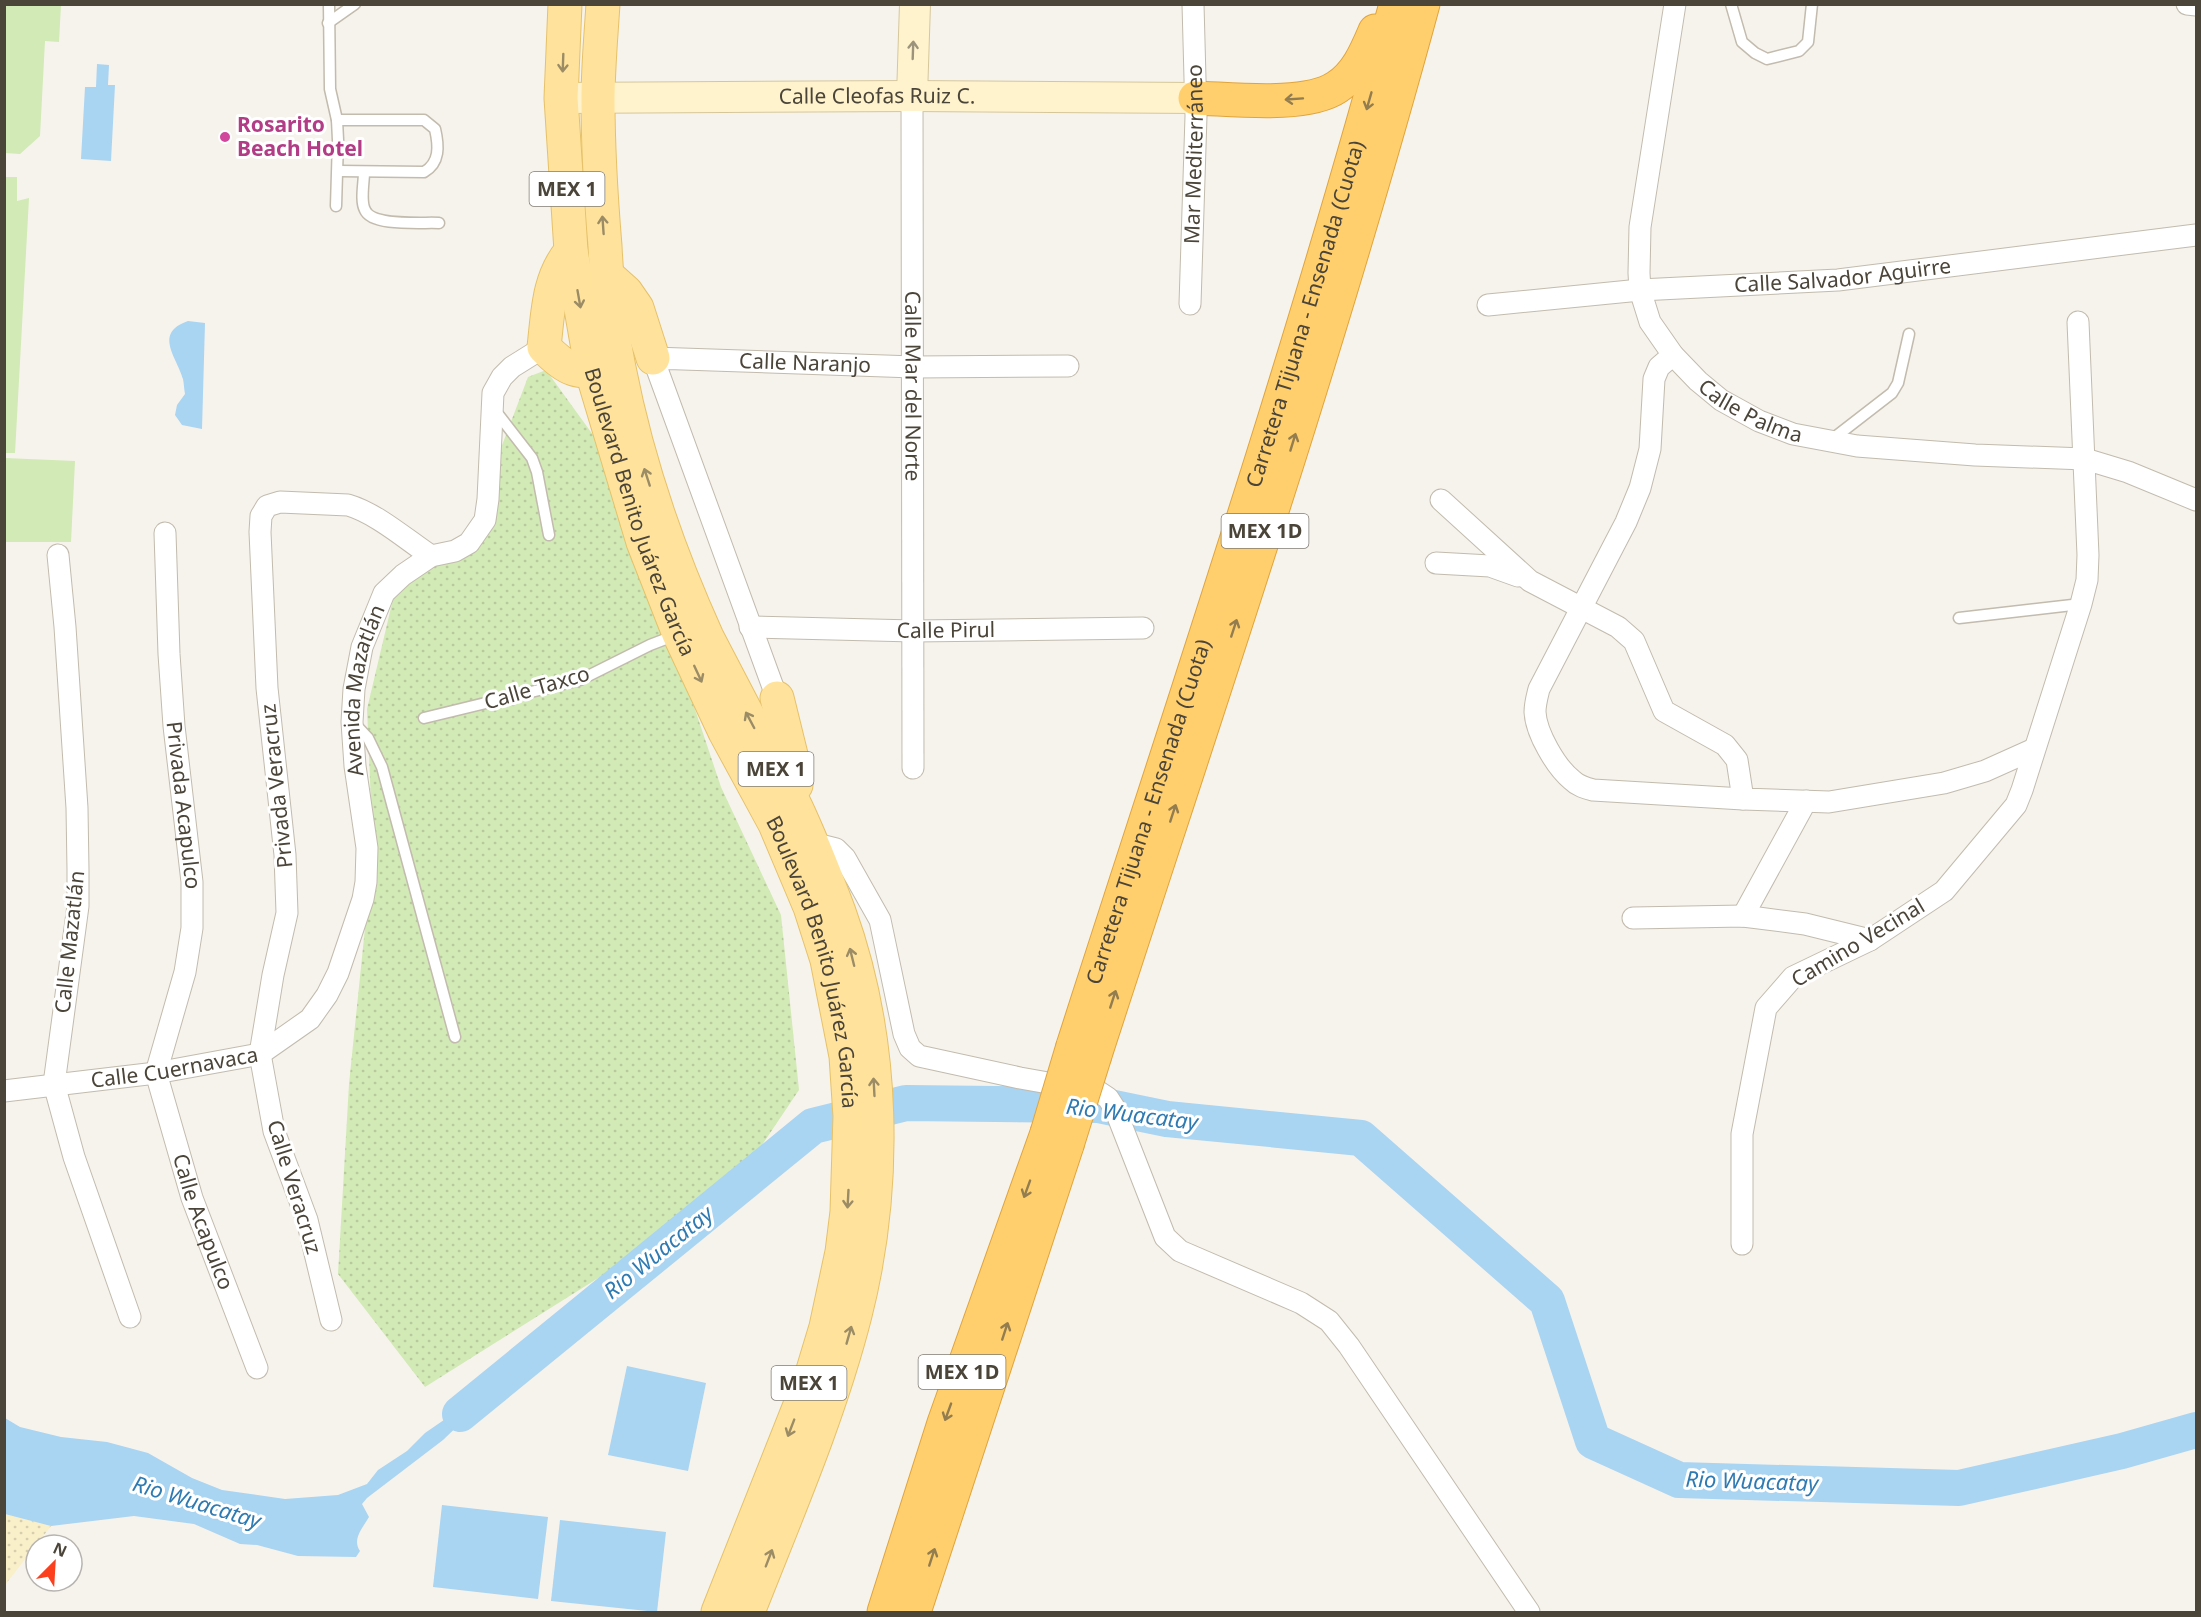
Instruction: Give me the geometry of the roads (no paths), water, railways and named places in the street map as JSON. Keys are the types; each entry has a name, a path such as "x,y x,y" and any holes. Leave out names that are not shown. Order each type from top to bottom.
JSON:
{"highway":[{"path":"1195,98 1281,100 1328,92 1346,80 1359,64 1387,4"},
{"name":"Carretera Tijuana - Ensenada (Cuota)","path":"914,1612 1253,486 1340,207 1396,4"},
{"name":"Carretera Tijuana - Ensenada (Cuota)","path":"1084,1050 1277,494 1362,216 1423,4"},
{"name":"Carretera Tijuana - Ensenada (Cuota)","path":"884,1612 944,1423 1057,1139"}],"main road":[{"name":"Boulevard Benito Juárez García","path":"565,4 561,98 571,251 605,369 643,542 679,634 725,732 775,824 810,907 826,960 853,1016"},
{"name":"Boulevard Benito Juárez García","path":"603,4 598,98 600,189 607,275 605,369 643,467 664,533 694,608 806,828 839,913 850,949 853,1016 846,1056 863,1143 873,1214 856,1314 839,1371 748,1612"},
{"name":"Calle Mar del Norte","path":"912,96 915,4"},
{"name":"Calle Cleofas Ruiz C.","path":"561,98 912,96 1195,98"},
{"path":"571,251 559,268 551,291 544,347 565,367 577,371 605,369"},
{"path":"607,275 626,292 637,308 653,358"},
{"path":"777,698 806,828"},
{"name":"Boulevard Benito Juárez García","path":"718,1612 810,1380 826,1327 842,1252 847,1212 863,1143"}],"street":[{"name":"Mar Mediterráneo","path":"1190,304 1196,116 1193,4"},
{"name":"Calle Palma","path":"1675,4 1640,227 1640,290 1650,322 1673,355 1721,400 1759,421 1793,434 1857,446 1975,455 2085,459 2128,472 2196,500"},
{"path":"2187,4 2196,5"},
{"name":"Calle Mar del Norte","path":"912,96 913,768"},
{"name":"Calle Salvador Aguirre","path":"1488,305 1640,290 1838,280 2196,235"},
{"name":"Camino Vecinal","path":"1742,1244 1742,1134 1766,1008 1793,977 1870,940 1944,891 2016,805 2081,604 2086,580 2088,555 2078,322"},
{"name":"Avenida Mazatlán","path":"363,898 367,873 367,848 355,766 352,722 354,689 362,646 380,600 390,586 431,556 462,547 475,537 485,520 488,499 493,393 502,377 512,367 544,347"},
{"path":"1673,355 1659,367 1654,379 1650,449 1640,488 1626,522 1539,689 1535,702 1535,715 1546,746 1570,779 1580,786 1593,790 1829,802 1944,783 1985,771 2034,749"},
{"path":"653,358 777,698"},
{"name":"Calle Naranjo","path":"653,358 914,367 1068,366"},
{"path":"1441,500 1530,581"},
{"name":"Privada Veracruz","path":"260,1054 273,975 287,913 285,855 267,688 261,516 267,506 280,502 348,505 370,515 431,556"},
{"name":"Privada Acapulco","path":"156,1073 166,1045 185,972 192,928 192,882 168,654 165,533"},
{"name":"Calle Mazatlán","path":"58,555 77,808 78,906 54,1084 74,1157 130,1317"},
{"path":"1436,563 1490,566 1530,581 1618,627 1634,641 1664,711 1725,745 1737,760 1743,799"},
{"name":"Calle Pirul","path":"750,627 914,631 1143,628"},
{"path":"1743,916 1806,801"},
{"path":"806,828 845,858 880,920 904,1034 910,1048 919,1056 1099,1092 1108,1098 1115,1109 1165,1237 1180,1251 1301,1303 1329,1321 1349,1346 1529,1612"},
{"name":"Calle Cuernavaca","path":"4,1090 156,1073 260,1054 310,1019 319,1007 338,973 363,898"},
{"path":"1633,918 1743,916 1822,927 1870,940"},
{"name":"Calle Veracruz","path":"260,1054 274,1131 307,1220 331,1320"},
{"name":"Calle Acapulco","path":"156,1073 192,1198 257,1368"}],"lane":[{"path":"329,4 330,89 337,120 339,171 336,206"},
{"path":"1731,4 1742,42 1767,59 1798,51 1808,42 1812,4"},
{"path":"328,22 353,5"},
{"path":"337,120 428,122 435,129 437,156 429,169 416,173 339,171"},
{"path":"364,172 364,208 369,216 388,222 439,223"},
{"path":"1829,441 1892,393 1898,383 1909,334"},
{"path":"492,407 532,458 537,472 549,535"},
{"path":"1959,618 2081,604"},
{"name":"Calle Taxco","path":"423,718 580,680 650,645 679,634"},
{"path":"352,722 368,738 381,767 455,1037"}],"water":[{"path":"97,64 109,65 108,85 115,85 111,161 81,159 85,87 96,87"},
{"path":"188,321 205,323 202,429 182,425 175,415 177,405 185,394 183,379 169,339 177,326"},
{"path":"627,1366 706,1383 688,1471 608,1455"},
{"path":"499,1382 496,1389 443,1440 362,1504 369,1517 357,1538 360,1551 356,1557 298,1556 257,1545 240,1544 194,1524 134,1516 51,1526 5,1514 5,1418 20,1427 61,1437 107,1442 148,1453 192,1478 222,1490 285,1499 338,1495 367,1484 378,1470 407,1451 425,1433"},
{"path":"442,1505 548,1517 538,1599 433,1587"},
{"path":"560,1520 666,1532 657,1612 551,1601"}],"waterway":[{"name":"Rio Wuacatay","path":"460,1414 813,1126 906,1103 1099,1105 1167,1119 1361,1138 1547,1301 1593,1441 1679,1480 1959,1488 2122,1451 2196,1430"}],"place":[{"name":"Rosarito Beach Hotel","path":"225,137"}]}
